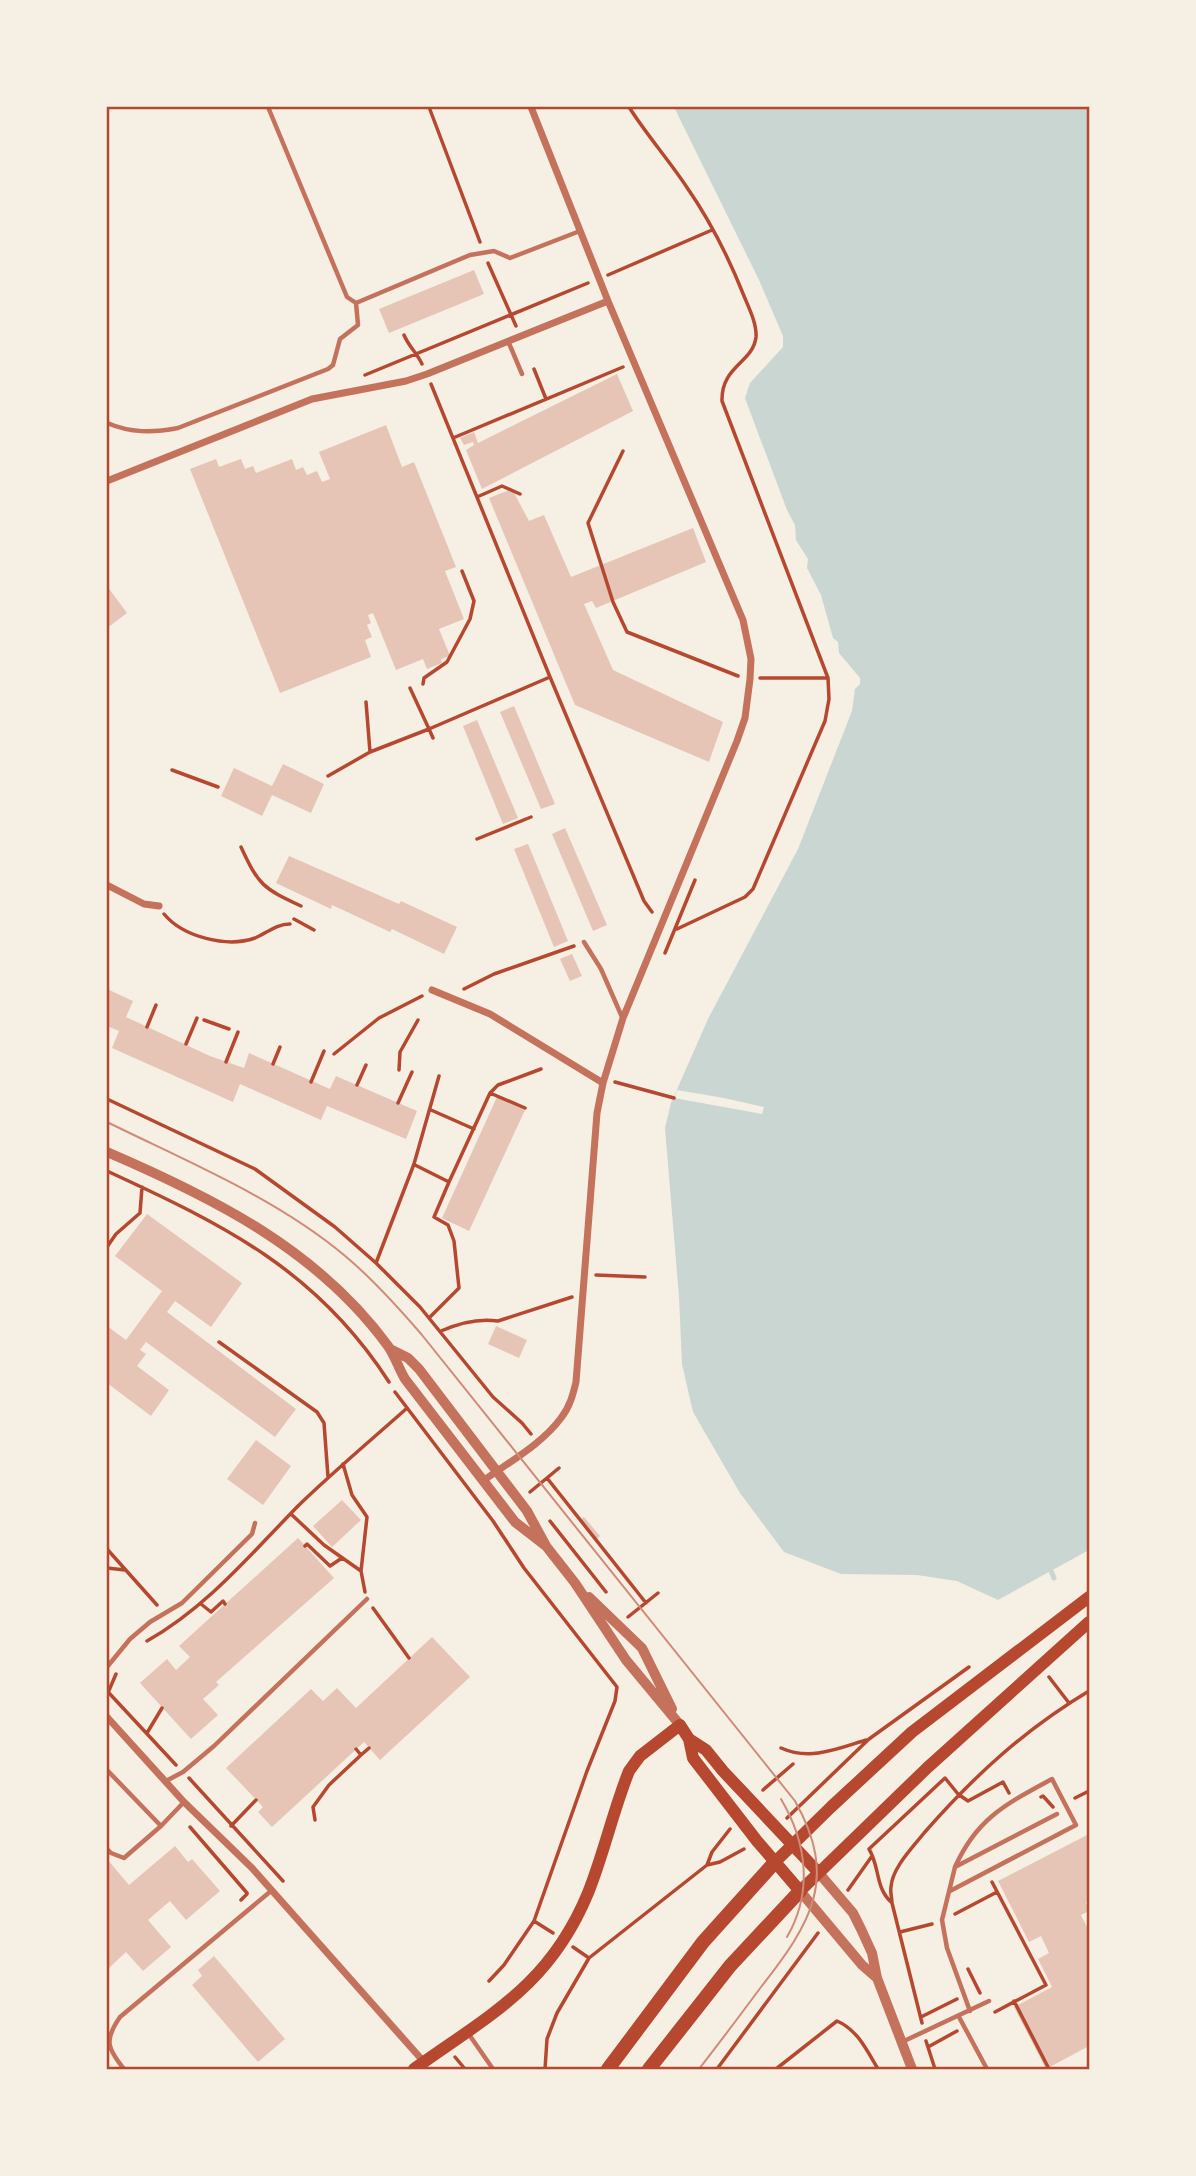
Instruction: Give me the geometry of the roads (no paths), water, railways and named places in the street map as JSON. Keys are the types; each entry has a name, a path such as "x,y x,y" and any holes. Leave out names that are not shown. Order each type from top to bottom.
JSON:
{"main road":[{"path":"608,2069 703,1942 793,1844 912,1732 1089,1597"},
{"path":"649,2069 730,1966 818,1872 937,1759 1089,1622"},
{"path":"422,2067 503,2007 532,1982 551,1960 564,1941 588,1893 629,1771 640,1756 680,1725 689,1739 693,1758 800,1891"},
{"path":"689,1739 706,1749 723,1771 818,1872"}],"street":[{"path":"483,1481 545,1434 561,1418 570,1403 576,1382 597,1112 603,1083 623,1018 737,741 745,718 751,659 743,620 608,301 531,107"},
{"path":"107,481 312,400 406,381 427,374 608,301"},
{"path":"107,885 144,904 159,906"},
{"path":"432,990 490,1014 603,1083"},
{"path":"107,1152 196,1194 271,1235 332,1283 390,1349 419,1369 527,1511 546,1546 575,1583 626,1660 680,1725"},
{"path":"390,1349 405,1379 515,1522 546,1546"},
{"path":"575,1583 642,1648 680,1725"},
{"path":"107,1717 184,1802 272,1890 422,2067"},
{"path":"818,1872 853,1913 861,1929 872,1953 877,1978 912,2069"},
{"path":"800,1891 862,1965 877,1978"}],"lane":[{"path":"268,107 347,298 356,303"},
{"path":"356,303 470,255 494,251 510,258 581,230"},
{"path":"107,423 121,429 140,432 178,428 328,369 332,365 340,339 358,325 356,303"},
{"path":"508,340 522,374"},
{"path":"584,942 601,969 623,1018"},
{"path":"107,1667 130,1639 191,1595 247,1540 255,1523"},
{"path":"166,1781 183,1772 214,1746 367,1600"},
{"path":"107,1770 161,1826"},
{"path":"950,1891 1076,1825 1052,1779 1013,1800 978,1828 965,1844 955,1867 942,1920 947,1948 970,2011"},
{"path":"107,1849 124,1858 184,1802"},
{"path":"955,1867 1057,1814"},
{"path":"124,2069 111,2053 109,2039 110,2032 120,2017 272,1890"},
{"path":"901,2043 988,2002"},
{"path":"960,2017 987,2069"},
{"path":"467,2032 494,2069"}],"waterway":[{"path":"1051,1571 1054,1578"}],"tram line":[{"path":"107,1122 260,1198 318,1235 375,1283 422,1335 795,1801 808,1829 815,1854 817,1877 813,1899 794,1942 699,2069"},
{"path":"781,1799 797,1833 804,1868 801,1903 787,1937"}]}
